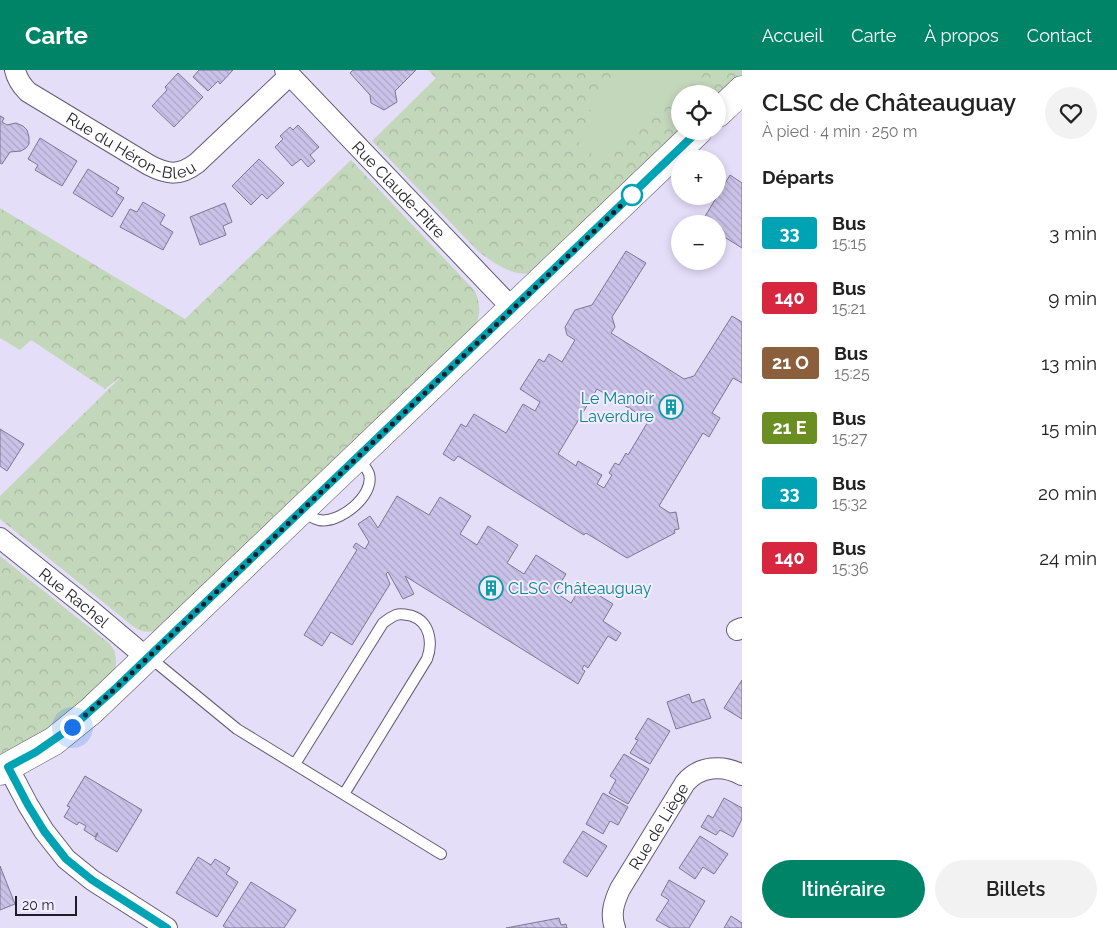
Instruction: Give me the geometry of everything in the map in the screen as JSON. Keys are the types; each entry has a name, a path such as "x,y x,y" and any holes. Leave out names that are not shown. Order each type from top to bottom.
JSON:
{"street":[{"name":"Rue du Héron-Bleu","path":"15,70 16,77 28,92 155,169 170,173 189,169 197,163 287,72"},
{"name":"Rue Claude-Pitre","path":"287,72 512,308"},
{"path":"167,928 92,880 66,859 44,831 4,769 36,752 72,727 98,705 689,140"},
{"name":"Rue Rachel","path":"0,538 147,658"},
{"name":"Rue de Liège","path":"615,928 613,911 620,889 680,791 691,777 708,769 720,768 736,771 742,775"}],"lane":[{"path":"295,764 383,623 398,614 414,617 422,623 431,641 427,659 344,794"},
{"path":"147,658 237,729 441,854"}],"green space":[{"path":"428,70 742,70 742,74 726,89 726,85 671,85 671,140 530,274 508,270 478,251 372,141 436,78"},
{"path":"618,70 697,70 681,85 671,85 671,95 600,162 577,140 598,119 585,104"},
{"path":"351,160 475,291 479,311 476,325 473,330 157,630 148,632 140,630 0,519 0,496 124,374 105,389 31,340 20,350 0,338 0,208 185,319"},
{"path":"0,556 110,644 115,652 116,662 115,670 107,681 54,726 0,757"}],"building":[{"path":"199,70 233,70 220,84 218,81 208,91 193,77"},
{"path":"353,70 416,70 395,91 397,102 384,110 371,103 370,95 350,73"},
{"path":"178,73 203,97 174,127 152,106 167,90 165,87"},
{"path":"0,116 4,118 2,122 7,125 16,123 23,126 27,130 29,137 29,144 26,148 21,151 10,152 2,164 0,163"},
{"path":"298,125 319,147 310,155 315,161 308,167 301,159 292,166 275,147 283,139 280,136 290,127 293,130"},
{"path":"40,138 77,161 62,186 35,170 38,165 28,159"},
{"path":"259,159 284,183 267,199 262,194 251,205 232,186"},
{"path":"88,169 119,188 116,193 124,198 112,217 73,193"},
{"path":"730,175 742,183 742,248 726,238 726,215 706,215 712,205 726,205 726,182"},
{"path":"143,202 165,215 160,224 173,232 163,250 120,227 130,209 137,212"},
{"path":"225,203 232,222 223,226 226,235 200,245 190,217"},
{"name":"Le Manoir Laverdure","path":"626,251 646,263 612,317 615,327 611,333 684,379 694,376 732,316 742,322 742,383 733,378 712,413 720,418 709,437 703,433 659,506 670,513 676,512 679,529 674,530 675,533 627,558 586,533 584,535 458,456 454,461 443,454 461,424 466,427 474,414 506,433 523,404 535,411 540,402 520,389 539,359 544,362 549,354 562,362 575,340 567,335 565,327 575,310 592,305","holes":["597,389 649,420 628,455 626,453 619,465 615,463 609,473 612,475 604,488 597,484 602,475 578,461 576,466 558,454"]},
{"path":"0,429 24,444 7,471 0,466"},
{"name":"CLSC Châteauguay","path":"397,496 429,515 440,497 471,516 460,534 477,545 488,526 518,545 507,563 524,574 536,555 566,574 555,592 571,603 582,585 613,604 603,621 621,633 616,641 608,636 588,668 584,665 582,669 585,671 578,684 405,576 414,594 403,599 388,572 386,574 390,584 352,645 331,632 322,646 304,635 357,550 353,547 356,543 365,549 369,542 358,524 370,516 378,528"},
{"path":"742,680 742,719 724,708"},
{"path":"689,694 692,703 704,699 711,718 676,729 667,702"},
{"path":"648,718 670,731 650,764 630,753 638,740 635,739"},
{"path":"624,754 649,769 628,804 609,793 616,780 610,776"},
{"path":"85,776 142,810 117,852 95,839 98,833 95,837 84,830 86,826 79,822 77,825 64,817 70,807 67,806"},
{"path":"603,793 628,807 618,825 610,821 603,834 586,824"},
{"path":"724,798 742,808 742,819 733,837 720,830 716,835 701,827 708,815 713,818"},
{"path":"583,831 607,846 587,877 563,862"},
{"path":"700,836 728,854 714,874 703,867 695,879 679,868"},
{"path":"198,857 211,865 215,859 230,868 226,874 238,882 217,917 176,893"},
{"path":"0,866 15,904 0,910"},
{"path":"669,880 705,901 689,928 670,928 656,920 669,900 661,895"},
{"path":"251,882 296,910 284,928 226,928 223,926"},
{"path":"731,916 742,923 742,928 724,928"},
{"path":"559,918 561,925 566,924 567,928 506,928"}],"bus line":[{"name":"33","path":"167,928 92,880 66,859 44,831 8,767 36,752 72,727 116,688 689,140"}],"place":[{"name":"Le Manoir Laverdure","path":"671,407"},
{"name":"CLSC Châteauguay","path":"491,588"}],"route":[{"path":"72,727 116,688 632,195"}]}
